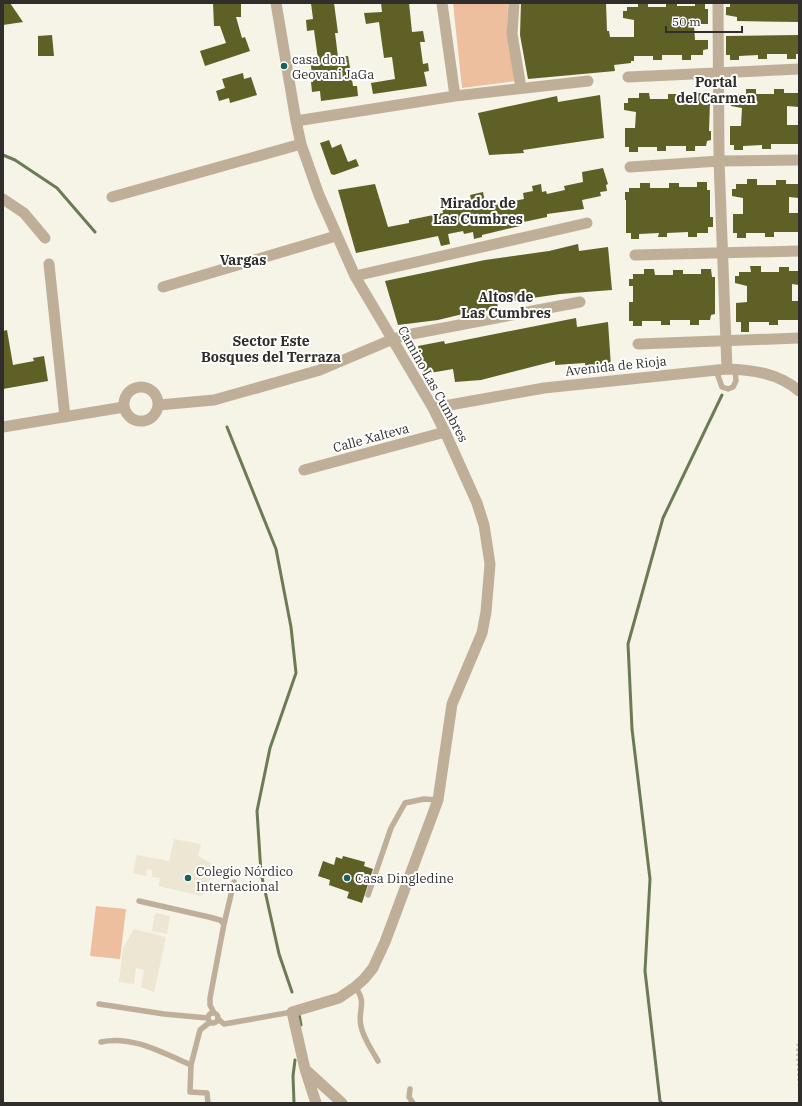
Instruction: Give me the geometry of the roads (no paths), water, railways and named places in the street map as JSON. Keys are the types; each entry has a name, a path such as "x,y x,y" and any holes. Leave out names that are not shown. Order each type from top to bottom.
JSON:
{"street":[{"name":"Camino Las Cumbres","path":"276,3 301,144 336,236 355,276 433,408 445,432 477,503 484,525 490,564 486,612 482,633 452,704 438,800 385,942 373,968 355,987 339,998 292,1012"},
{"path":"442,3 455,96"},
{"path":"514,3 512,34 521,88"},
{"path":"718,3 719,161 726,369"},
{"path":"628,77 799,68"},
{"path":"296,121 455,96 588,82"},
{"path":"112,197 301,144"},
{"path":"630,167 719,161 799,160"},
{"path":"3,199 24,213 45,238"},
{"path":"355,276 587,223"},
{"path":"163,287 336,236"},
{"path":"635,255 799,251"},
{"path":"49,264 65,417"},
{"path":"159,405 214,400 320,370 393,339 412,334 580,302"},
{"path":"638,344 799,338"},
{"name":"Avenida de Rioja","path":"433,408 544,388 726,369 754,370 774,376 793,386 799,391"},
{"path":"145,386 155,393 159,405 156,414 148,421 137,421 128,416 124,407 124,399 129,392 136,387 145,386"},
{"path":"3,427 124,407"},
{"name":"Calle Xalteva","path":"304,470 445,432"},
{"path":"292,1012 316,1103"},
{"path":"306,1069 342,1103"}],"lane":[{"path":"368,895 391,828 405,803 424,799 438,800"},
{"path":"234,882 224,924 210,1005 218,1019 224,1024 292,1012"},
{"path":"139,901 209,917 220,920 224,924"},
{"path":"355,987 360,994 362,1001 360,1025 378,1060"},
{"path":"98,1004 209,1020 216,1023 218,1019"},
{"path":"208,1103 208,1093 190,1092 191,1065 200,1030 209,1020 209,1015 214,1013"},
{"path":"101,1042 112,1039 132,1041 191,1065"},
{"path":"410,1089 409,1096 413,1103"}],"waterway":[{"path":"3,155 15,160 57,188 95,232"},
{"path":"662,1103 660,1101 645,971 650,879 632,729 628,644 663,518 722,395"},
{"path":"227,427 276,549 291,627 296,673 270,748 257,811 261,873 279,954 292,992"},
{"path":"299,1014 301,1025"},
{"path":"294,1103 293,1076 295,1060"}],"place":[{"name":"casa don Geovani JaGa","path":"284,66"},
{"name":"Colegio Nórdico Internacional","path":"188,878"},
{"name":"Casa Dingledine","path":"347,878"}],"district":[{"name":"Portal del Carmen","path":"716,90"},
{"name":"Mirador de Las Cumbres","path":"478,212"},
{"name":"Vargas","path":"243,260"},
{"name":"Altos de Las Cumbres","path":"506,306"},
{"name":"Sector Este Bosques del Terraza","path":"271,350"}]}
